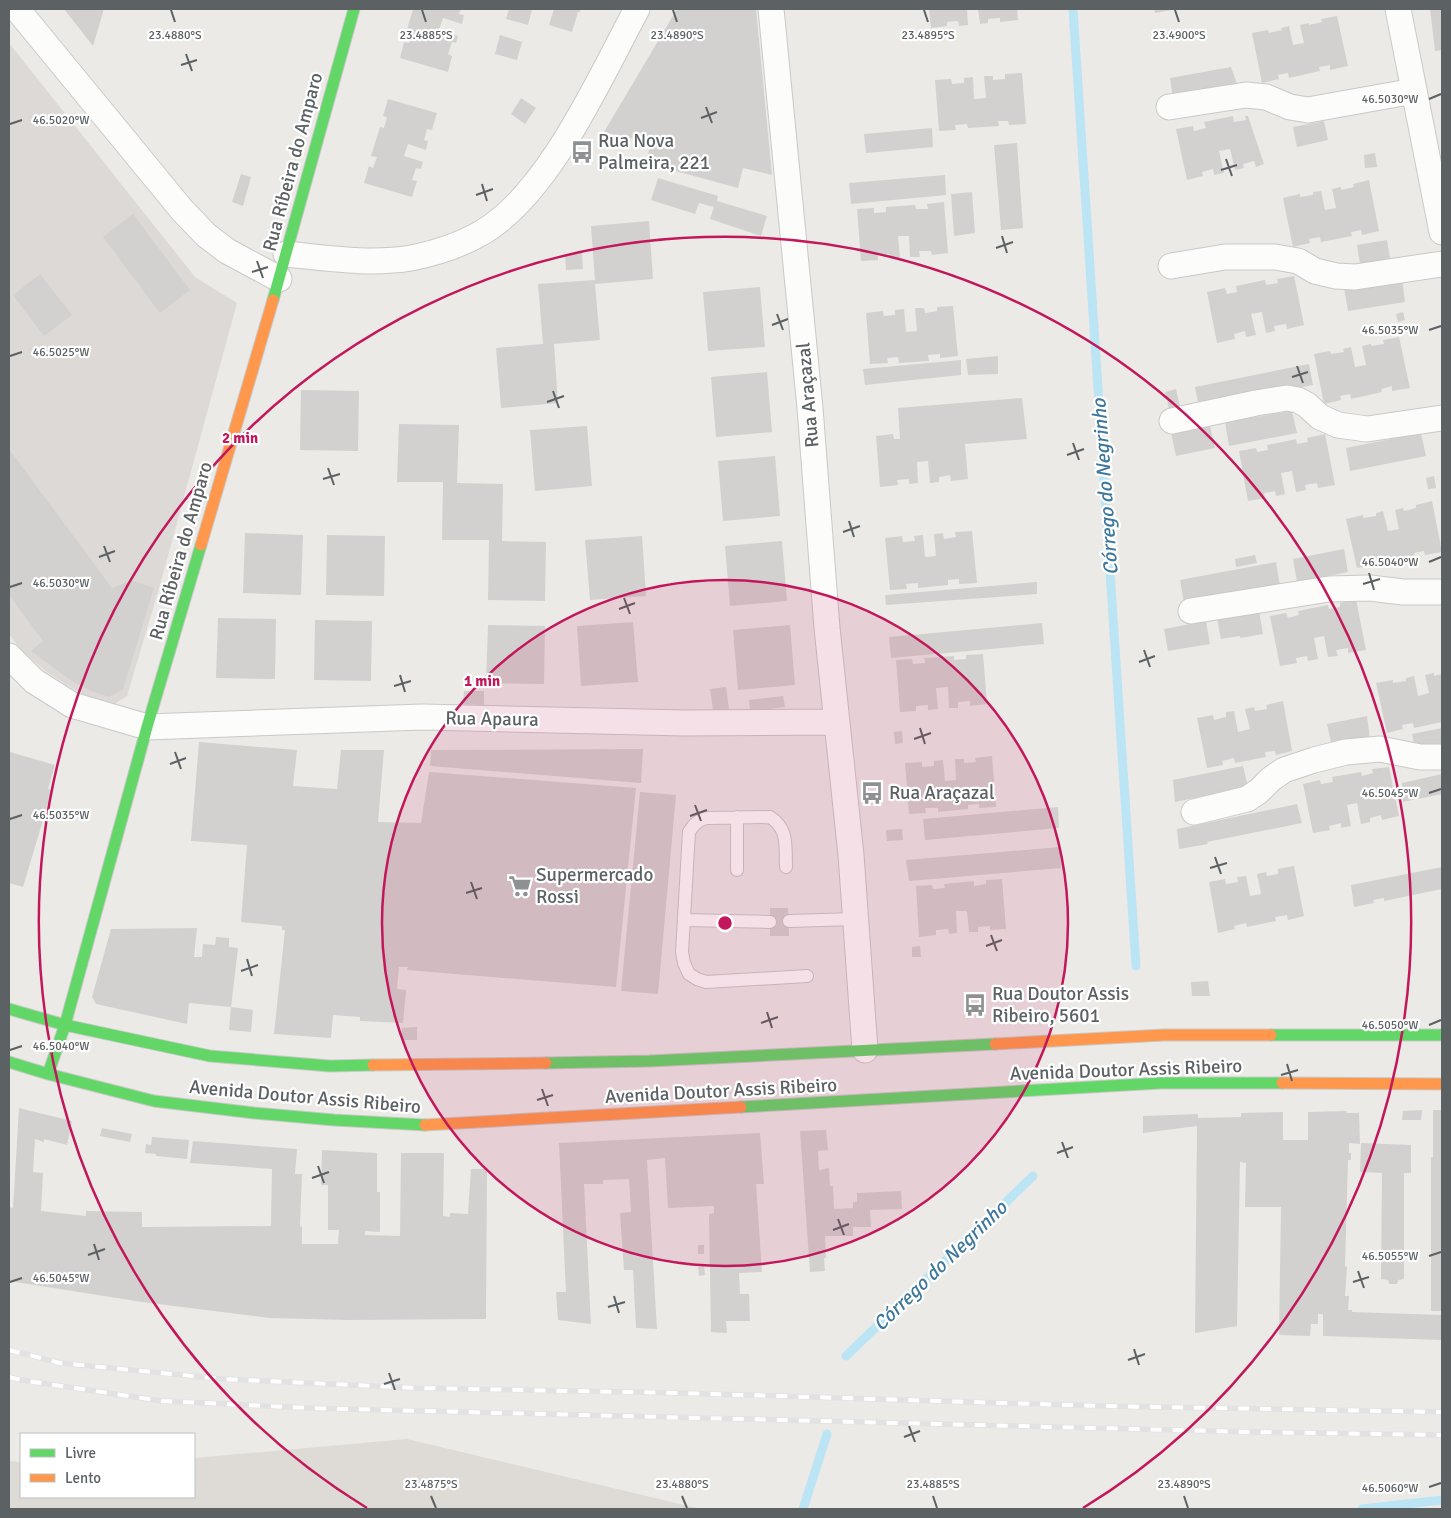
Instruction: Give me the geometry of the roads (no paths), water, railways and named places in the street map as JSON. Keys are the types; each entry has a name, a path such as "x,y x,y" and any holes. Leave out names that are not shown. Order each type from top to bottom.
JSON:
{"main road":[{"name":"Rua Ríbeira do Amparo","path":"48,1074 65,1025 147,727 279,279 354,9"},
{"name":"Avenida Doutor Assis Ribeiro","path":"9,1010 65,1025 210,1056 330,1066 650,1061 1164,1035 1442,1035"},
{"name":"Avenida Doutor Assis Ribeiro","path":"9,1062 154,1101 334,1120 426,1124 1161,1083 1442,1084"}],"street":[{"path":"17,9 182,210 206,235 227,251 279,279"},
{"path":"286,254 365,261 411,258 455,246 484,231 508,212 535,185 572,130 637,9"},
{"name":"Rua Araçazal","path":"771,9 809,398 827,628 856,919 865,1050"},
{"path":"1398,9 1442,232"},
{"path":"1169,106 1246,95 1266,97 1290,107 1308,110 1414,91"},
{"path":"1172,266 1225,257 1275,257 1298,261 1315,271 1336,276 1355,277 1442,264"},
{"path":"1172,421 1287,398 1298,400 1307,405 1320,417 1338,425 1367,429 1442,418"},
{"path":"1191,611 1329,589 1370,588 1403,592 1442,592"},
{"name":"Rua Apaura","path":"9,656 34,681 72,705 147,727 422,718 837,722"},
{"path":"1194,812 1247,799 1284,770 1346,752 1380,749 1420,757 1442,757"}],"lane":[{"path":"786,867 783,829 778,822 770,817 707,818 693,825 689,832 682,952 684,963 689,974 697,980 706,982 807,976"},
{"path":"737,818 737,870"},
{"path":"789,921 856,919"},
{"path":"684,920 770,922"}],"waterway":[{"name":"Córrego do Negrinho","path":"1073,9 1136,966"},
{"name":"Córrego do Negrinho","path":"846,1356 1033,1176"},
{"name":"Córrego do Negrinho","path":"803,1509 827,1434"},
{"path":"1362,1509 1442,1500"}],"railway":[{"path":"9,1350 60,1363 223,1379 416,1388 679,1393 1102,1406 1442,1412"},
{"path":"9,1377 162,1401 307,1408 1252,1432 1442,1435"}],"place":[{"name":"Rua Nova Palmeira, 221","path":"582,152"},
{"name":"Rua Araçazal","path":"872,793"},
{"name":"Supermercado Rossi","path":"520,886"},
{"name":"Rua Doutor Assis Ribeiro, 5601","path":"975,1005"}]}
